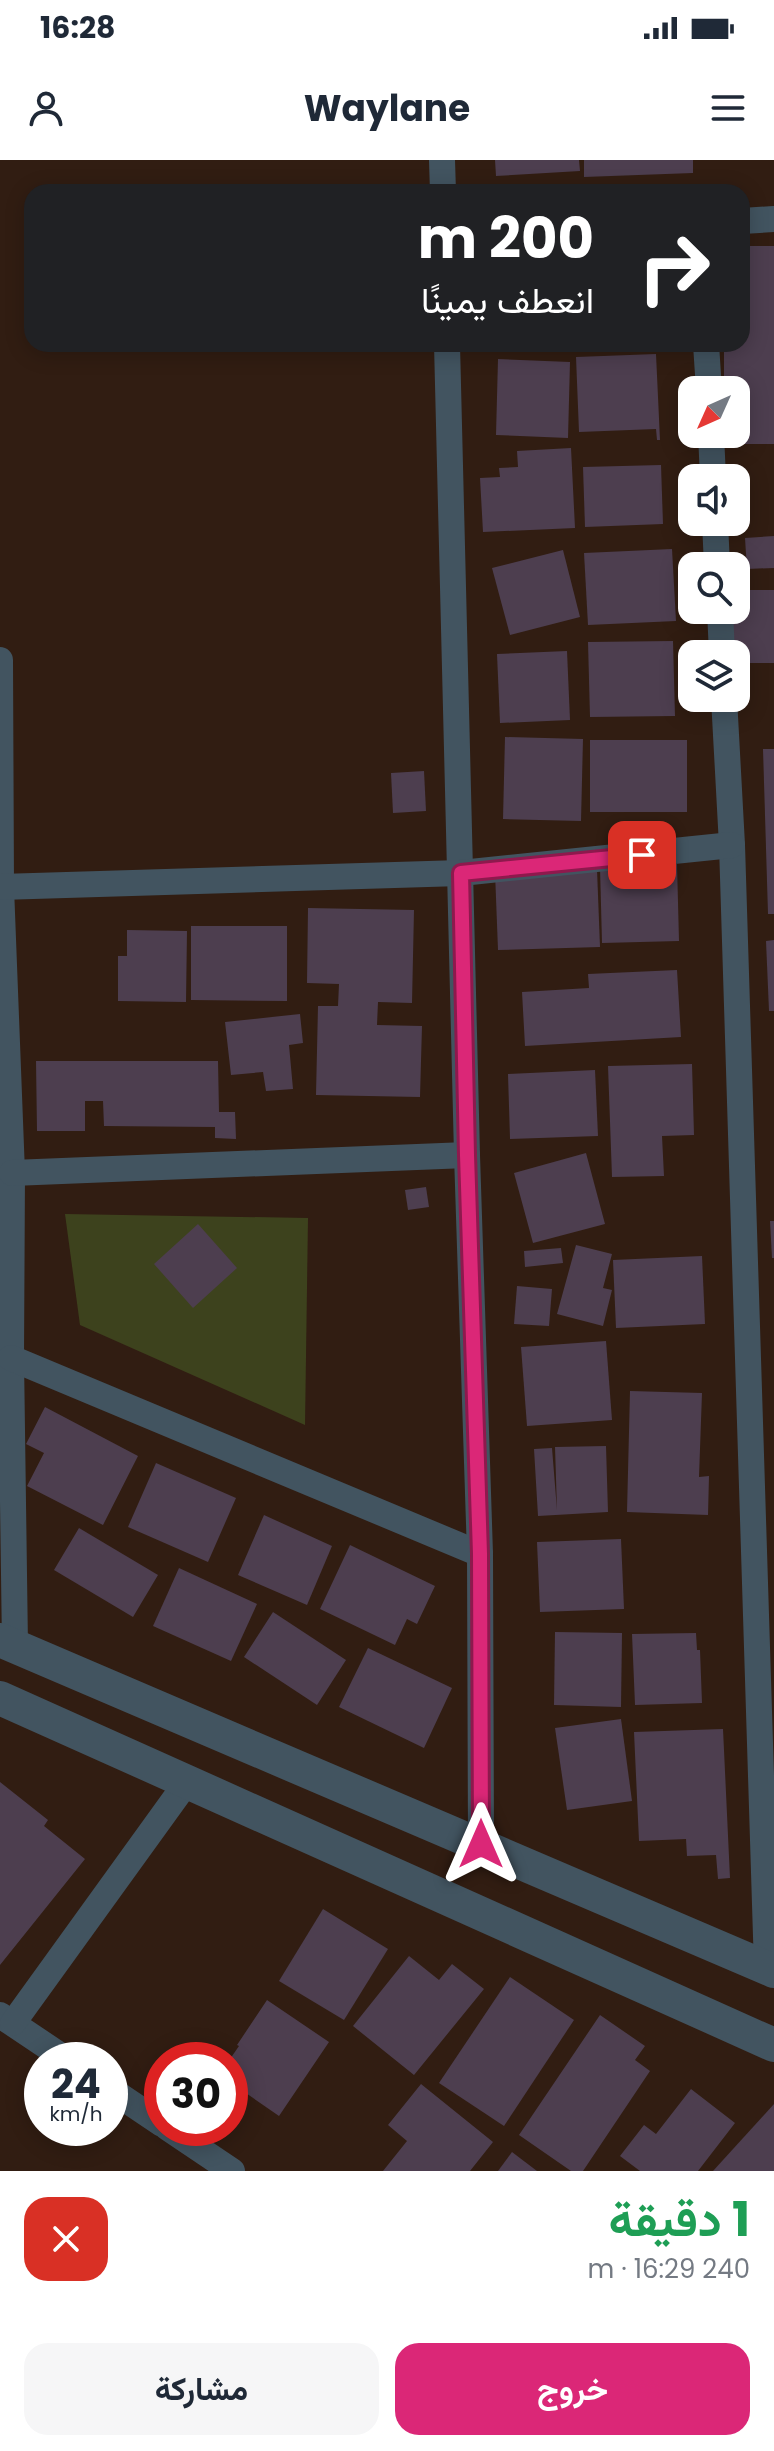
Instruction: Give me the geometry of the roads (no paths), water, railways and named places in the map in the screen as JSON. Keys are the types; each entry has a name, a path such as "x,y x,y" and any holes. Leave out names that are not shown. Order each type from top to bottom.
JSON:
{"street":[{"path":"442,160 443,184"},
{"path":"750,220 774,219"},
{"path":"447,352 480,1554 481,1844"},
{"path":"707,352 708,376"},
{"path":"0,660 0,887 12,1173 7,1643 770,1969 732,845 725,712"},
{"path":"0,887 461,873 732,845"},
{"path":"12,1173 467,1155"},
{"path":"11,1358 480,1554"},
{"path":"0,1698 774,2045"},
{"path":"40,2042 6,2019 187,1782"},
{"path":"195,2146 232,2171"}]}
